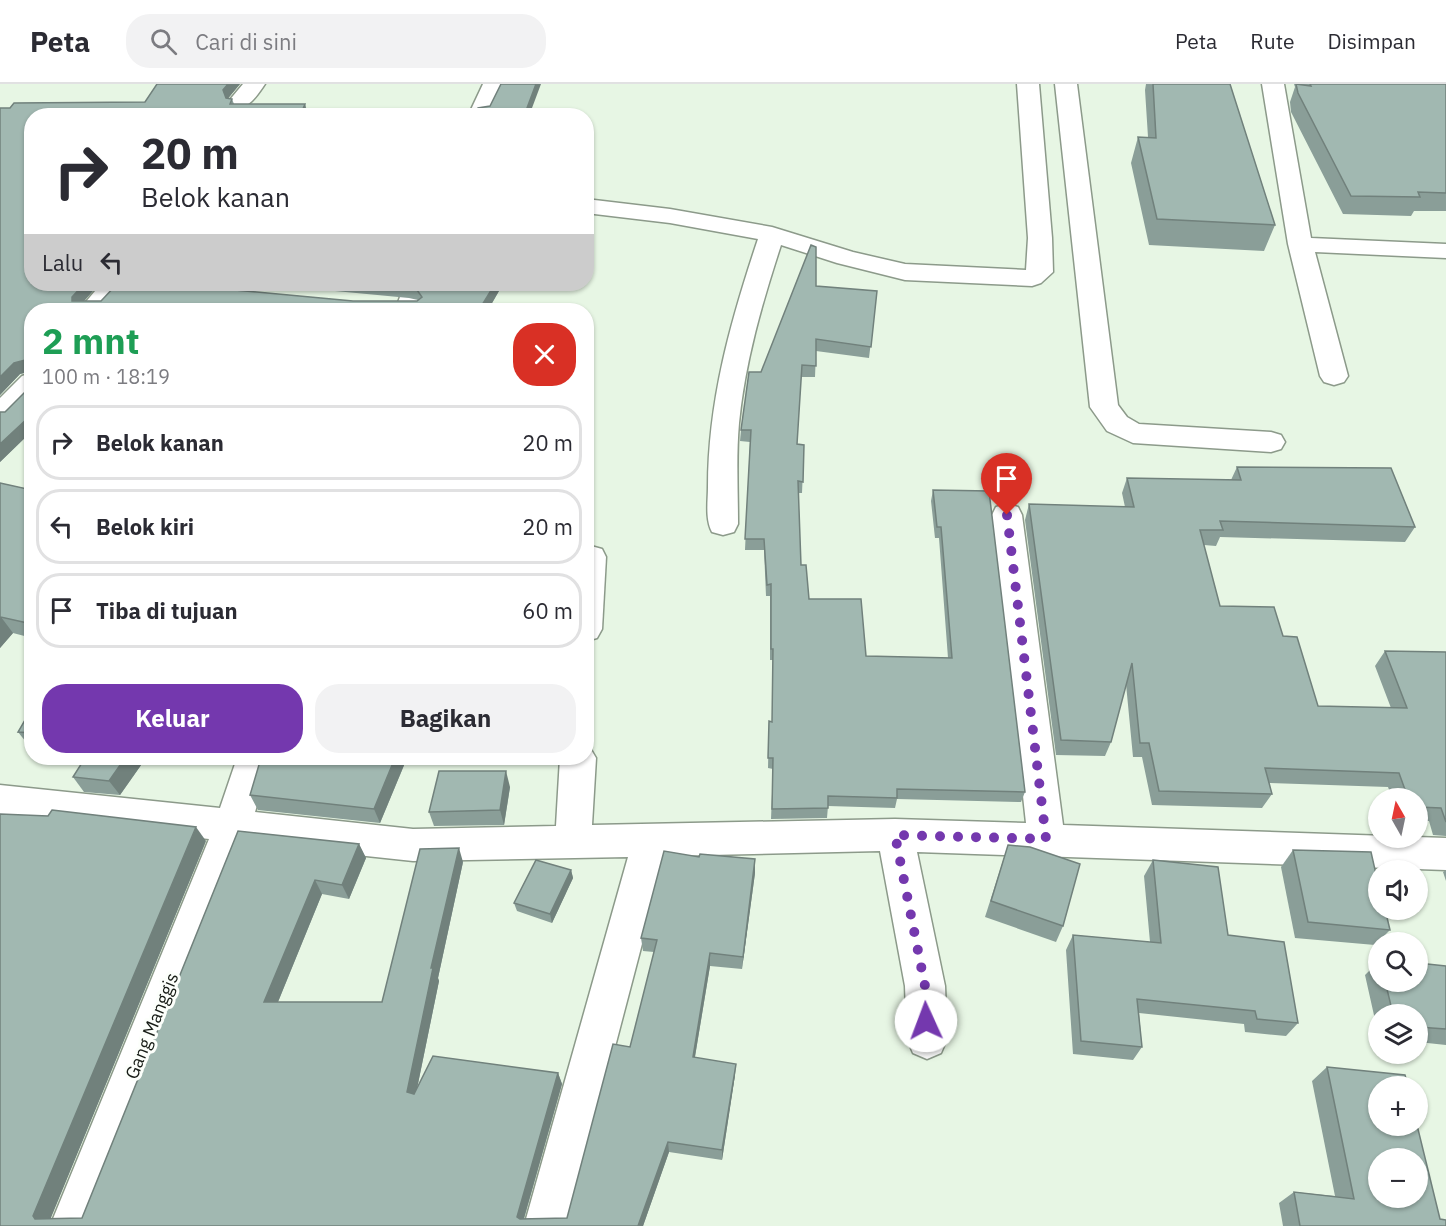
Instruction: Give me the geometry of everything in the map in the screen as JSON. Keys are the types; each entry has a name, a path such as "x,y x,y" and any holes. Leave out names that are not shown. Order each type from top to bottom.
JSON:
{"street":[{"path":"239,102 254,84"},
{"path":"483,108 494,84"},
{"path":"594,207 670,216 772,234 846,258 905,272 1022,279 1037,277 1040,272 1040,238 1028,84"},
{"path":"1066,84 1104,407 1117,424 1133,434 1271,442"},
{"path":"1273,84 1300,244 1334,376"},
{"path":"723,524 725,424 733,370 750,301 772,234"},
{"path":"1300,244 1364,249 1446,251"},
{"path":"98,303 109,291"},
{"path":"246,291 267,293"},
{"path":"0,414 24,390"},
{"path":"1007,515 1046,839"},
{"name":"Gang Manggis","path":"72,1226 233,826 252,765"},
{"path":"573,843 578,765"},
{"path":"0,800 394,844 573,843 895,835 1446,854"},
{"path":"895,835 925,986 927,1039"},
{"path":"546,1226 651,840"}],"building":[{"path":"157,84 228,84 223,90 226,98 232,99 230,104 305,104 303,108 24,108 24,291 78,291 72,297 72,301 101,301 110,291 245,291 353,301 417,301 422,297 418,291 491,291 483,303 24,303 24,360 14,363 0,377 0,108 10,108 14,103 145,102"},
{"path":"501,84 536,84 527,108 478,108 490,106"},
{"path":"1153,84 1230,84 1275,225 1157,219 1138,137 1156,138"},
{"path":"1296,84 1311,86 1310,84 1446,84 1446,193 1418,192 1420,197 1351,196 1298,93"},
{"path":"811,245 816,247 816,286 877,291 871,347 816,339 816,366 802,365 797,444 804,445 803,482 798,481 801,565 806,565 809,599 861,599 866,656 952,658 941,527 937,527 933,490 989,491 1025,792 897,789 897,798 828,796 828,808 772,809 773,758 768,758 769,721 772,722 771,584 767,585 764,539 745,539 751,430 741,430 749,372 761,372"},
{"path":"24,393 24,422 0,444 0,412 5,412"},
{"path":"1237,467 1391,468 1415,527 1220,521 1223,530 1200,530 1220,606 1274,607 1283,636 1297,637 1318,706 1407,708 1385,651 1446,652 1446,822 1441,808 1428,807 1428,788 1404,788 1399,773 1265,768 1272,794 1159,791 1149,743 1140,743 1132,663 1111,742 1061,740 1029,504 1134,507 1127,478 1241,480"},
{"path":"0,483 24,488 24,622 1,617 0,619"},
{"path":"24,722 24,732 18,732"},
{"path":"81,765 120,765 109,781 73,777"},
{"path":"259,765 392,765 374,809 250,795"},
{"path":"439,771 506,771 500,810 429,812"},
{"path":"52,810 196,827 33,1216 35,1219 82,1218 238,831 359,844 342,885 315,880 264,1002 382,1002 420,849 459,848 431,968 433,968 407,1092 414,1094 433,1056 558,1073 517,1217 520,1219 567,1218 613,1044 630,1047 657,940 641,938 664,851 699,857 700,854 755,859 743,957 710,953 693,1057 736,1064 722,1150 668,1142 638,1226 0,1226 0,814 48,816"},
{"path":"1008,845 1030,847 1080,864 1063,926 991,901"},
{"path":"1293,850 1371,852 1373,860 1368,860 1368,920 1388,920 1390,930 1308,922"},
{"path":"536,860 571,870 550,914 514,903"},
{"path":"1153,860 1218,867 1228,935 1284,942 1298,1023 1257,1019 1255,1011 1137,999 1142,1047 1081,1041 1073,935 1161,943"},
{"path":"1428,964 1446,966 1446,1029 1428,1028 1428,1004 1391,1004 1388,992 1428,992"},
{"path":"1327,1067 1405,1075 1368,1076 1368,1136 1420,1136 1423,1148 1368,1148 1368,1208 1428,1208 1428,1170 1440,1219 1446,1220 1446,1226 1300,1226 1294,1192 1354,1199"}],"route":[{"path":"926,1021 925,986 895,835 1046,839 1007,515"}]}
